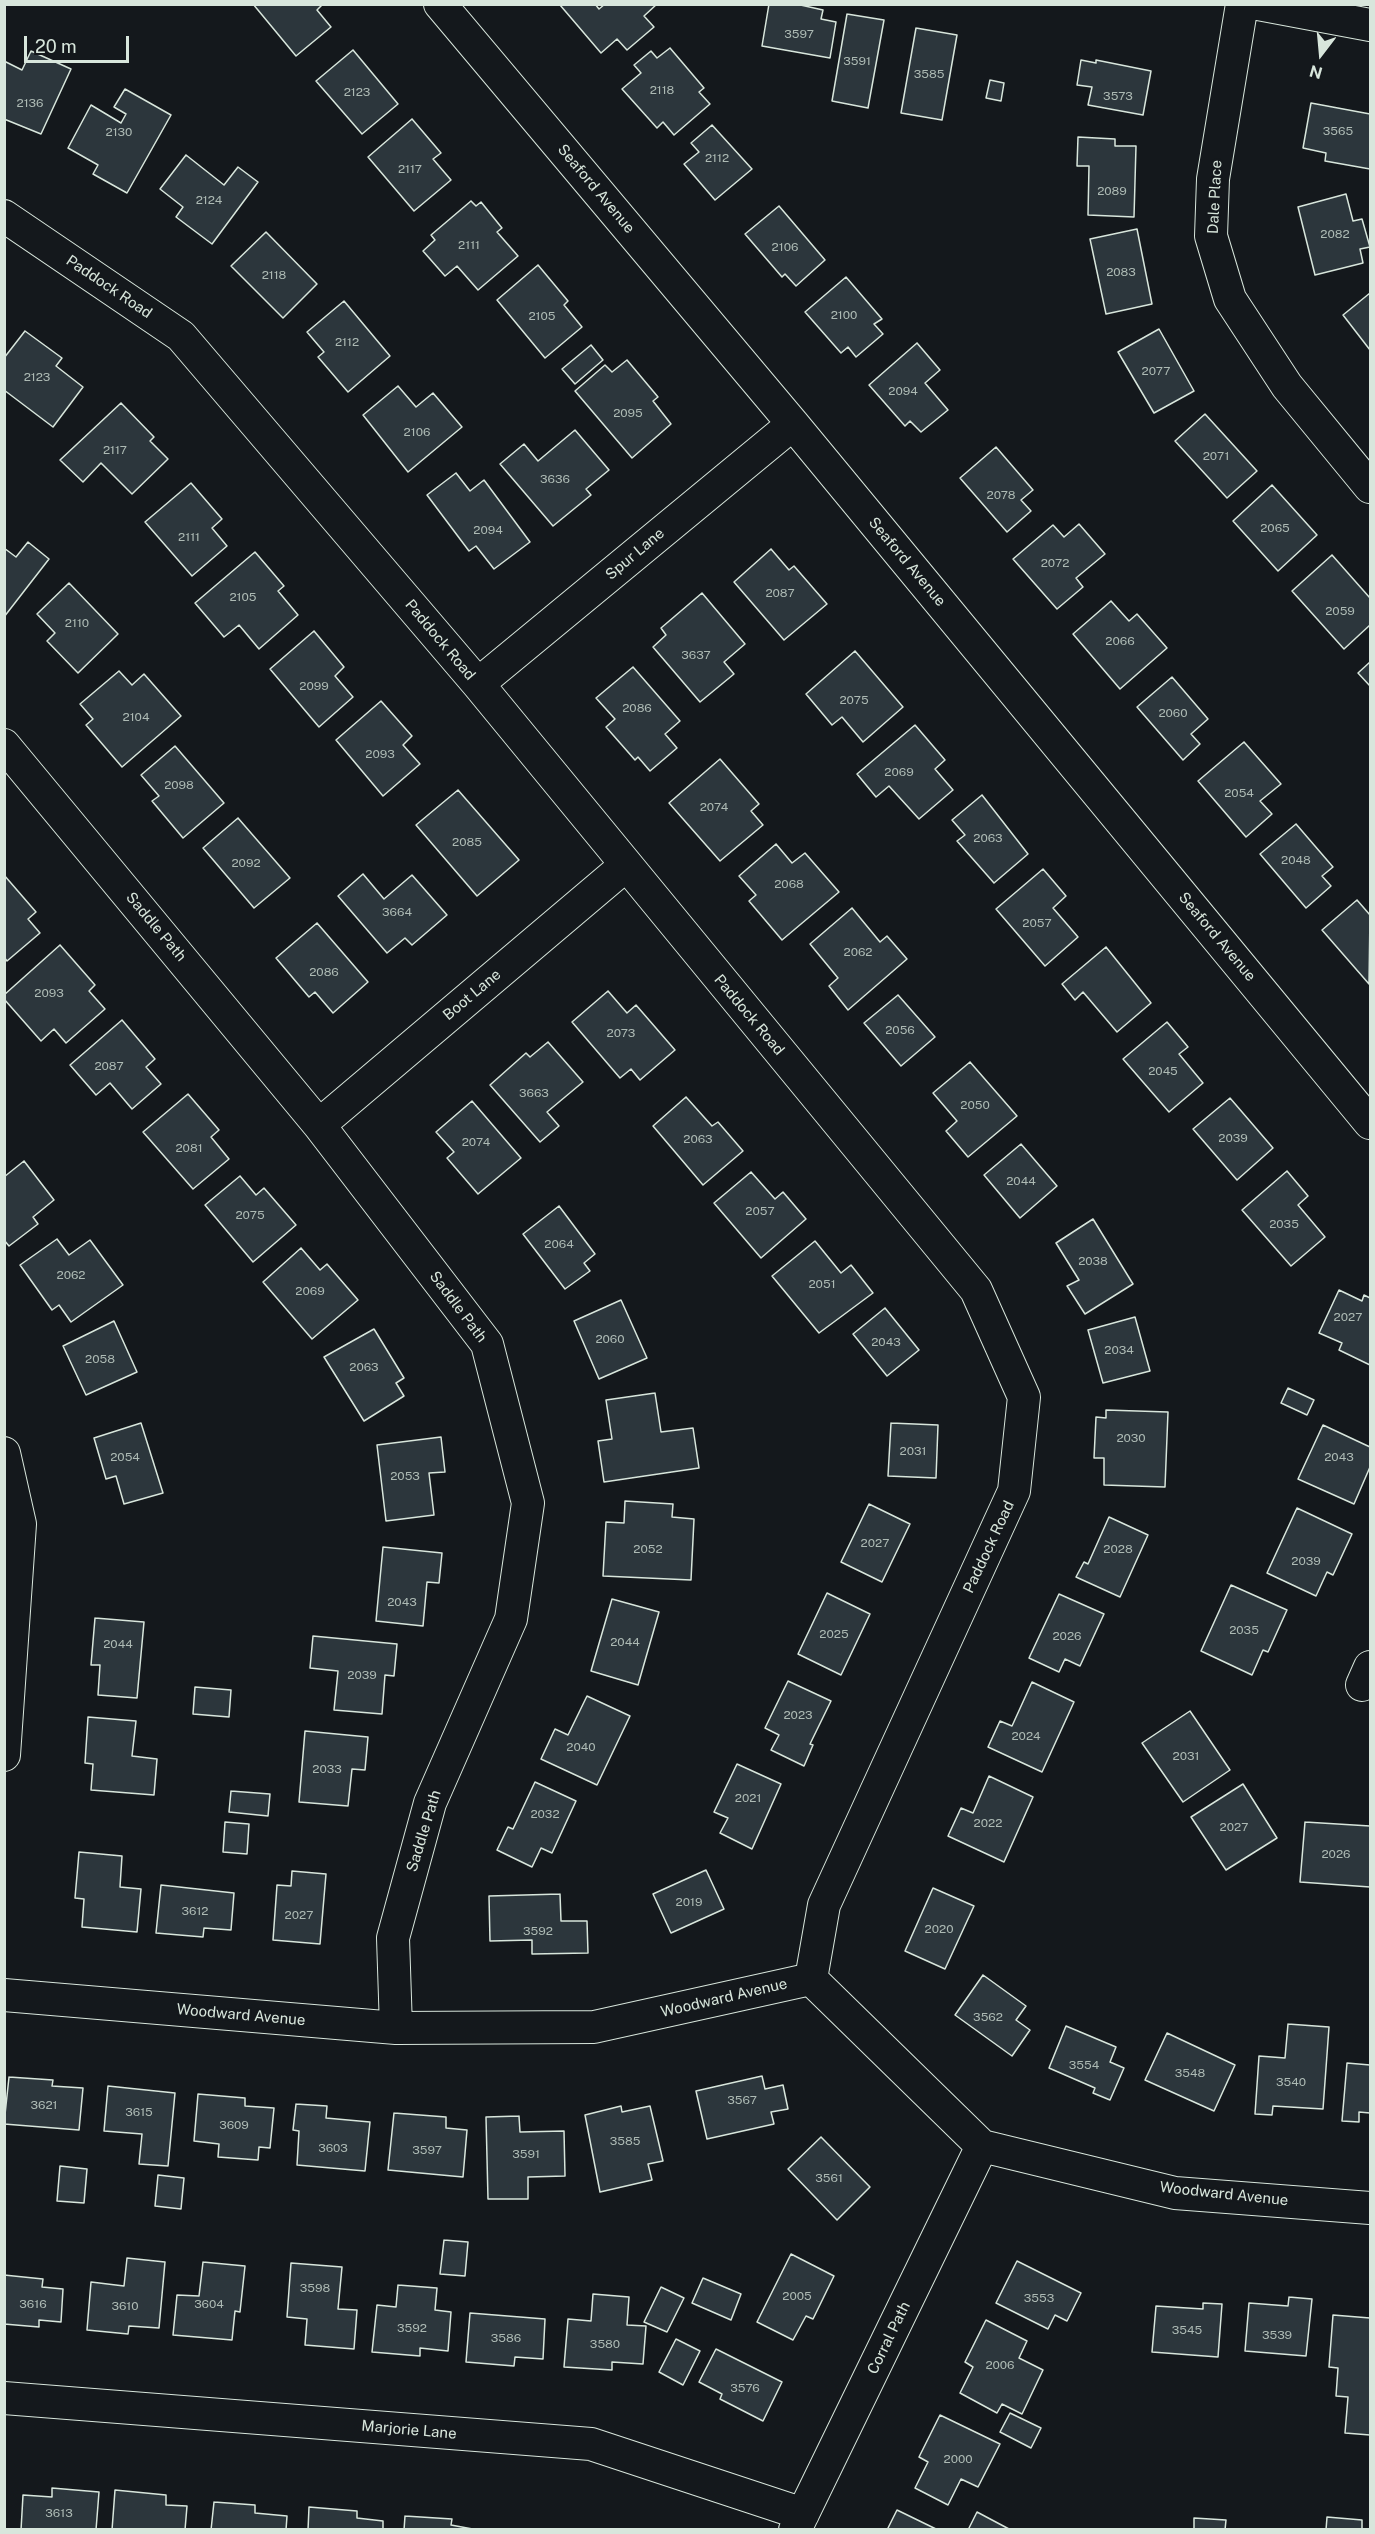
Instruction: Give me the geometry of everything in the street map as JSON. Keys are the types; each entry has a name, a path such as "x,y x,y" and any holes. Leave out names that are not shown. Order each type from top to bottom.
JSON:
{"street":[{"name":"Seaford Avenue","path":"440,4 793,424 1371,1123"},
{"name":"Dale Place","path":"1242,4 1213,179 1211,236 1230,299 1287,386 1371,487"},
{"path":"1258,4 1371,25"},
{"name":"Paddock Road","path":"4,216 182,336 478,684 625,866 976,1290 1024,1397 1014,1491 824,1905 811,1978"},
{"name":"Spur Lane","path":"478,684 793,424"},
{"name":"Saddle Path","path":"4,745 319,1125 487,1344 528,1503 511,1619 430,1803 393,1938 396,2028"},
{"name":"Boot Lane","path":"319,1125 625,866"},
{"path":"4,1453 20,1524 4,1755"},
{"path":"811,1978 982,2146"},
{"name":"Woodward Avenue","path":"4,1995 396,2028 594,2027 811,1978"},
{"name":"Woodward Avenue","path":"982,2146 1175,2193 1371,2208"},
{"name":"Corral Path","path":"799,2522 982,2146"},
{"name":"Marjorie Lane","path":"4,2398 591,2444 799,2522"}],"building":[{"path":"253,4 323,4 317,10 331,27 296,56"},
{"path":"595,4 599,9 605,4 657,4 644,16 654,27 627,50 617,39 601,53 560,5"},
{"path":"769,4 796,4 823,10 821,19 836,22 830,58 762,46"},
{"path":"847,14 884,20 868,108 832,101"},
{"path":"916,28 957,35 942,120 901,113"},
{"path":"670,48 704,88 699,92 710,104 674,135 663,122 657,128 622,89 641,73 634,65 651,51 657,58"},
{"path":"353,50 398,104 362,134 316,81"},
{"path":"31,51 71,69 41,134 4,119 4,61 22,70"},
{"path":"1081,60 1096,63 1096,60 1151,71 1143,115 1088,105 1092,87 1077,85"},
{"path":"990,80 1004,83 1001,101 986,98"},
{"path":"125,89 171,115 127,193 93,174 98,165 68,148 91,105 121,123 126,114 114,107"},
{"path":"1311,103 1370,114 1370,169 1325,161 1326,153 1303,148"},
{"path":"412,119 441,153 433,159 451,180 414,211 368,157"},
{"path":"712,125 752,169 715,200 684,164 699,152 691,143"},
{"path":"1078,137 1115,139 1115,146 1136,146 1134,217 1088,215 1089,166 1077,166"},
{"path":"186,155 224,185 238,167 258,182 212,244 176,217 183,207 160,189"},
{"path":"1346,194 1353,221 1362,219 1370,247 1360,249 1363,263 1315,275 1298,207"},
{"path":"471,201 476,206 481,202 502,228 497,232 518,256 478,290 457,266 445,276 423,251 435,240 431,235"},
{"path":"779,206 825,260 796,286 785,274 782,277 745,234"},
{"path":"1137,229 1152,304 1106,314 1090,239"},
{"path":"266,232 317,284 283,318 231,266"},
{"path":"538,265 568,301 564,305 582,327 545,358 497,300"},
{"path":"846,277 882,319 874,324 883,334 856,357 848,347 841,353 805,312"},
{"path":"1370,293 1370,350 1343,315"},
{"path":"344,301 390,356 348,392 318,357 324,352 307,332"},
{"path":"1159,329 1194,391 1154,413 1118,352"},
{"path":"25,331 62,358 56,366 83,387 53,427 4,390 4,358"},
{"path":"917,343 940,370 925,383 948,410 921,432 910,421 905,426 869,385"},
{"path":"591,345 603,360 575,384 562,369"},
{"path":"627,360 658,397 653,401 671,424 632,458 575,391 605,365 612,372"},
{"path":"398,386 416,407 433,393 462,427 408,472 363,415"},
{"path":"121,403 154,437 150,441 168,459 132,494 101,463 83,482 60,460"},
{"path":"1205,414 1257,471 1227,498 1175,441"},
{"path":"575,430 609,470 586,489 591,495 553,526 500,464 524,444 538,461"},
{"path":"996,447 1033,490 1021,500 1031,511 1007,532 960,478"},
{"path":"456,473 470,491 484,480 530,542 494,569 476,546 469,551 427,495"},
{"path":"191,483 222,519 212,528 227,546 192,576 145,522"},
{"path":"1272,485 1317,535 1278,571 1233,521"},
{"path":"1079,524 1105,554 1076,578 1083,587 1057,609 1013,559 1053,525 1064,537"},
{"path":"28,542 49,559 4,617 4,548 16,557"},
{"path":"771,549 789,570 794,566 827,604 784,640 734,582"},
{"path":"255,552 284,586 278,591 298,615 259,649 239,625 224,637 195,603"},
{"path":"1332,555 1370,598 1370,625 1344,649 1292,591"},
{"path":"69,583 118,634 78,673 47,641 55,633 37,614"},
{"path":"702,593 745,644 724,662 734,674 700,702 653,647 666,635 661,628"},
{"path":"1111,601 1129,621 1137,614 1167,648 1120,689 1073,634"},
{"path":"314,631 344,667 335,676 353,697 319,727 270,669"},
{"path":"855,651 903,707 863,742 842,717 832,725 806,694"},
{"path":"1370,662 1370,686 1358,673"},
{"path":"633,667 680,721 665,734 677,748 650,771 638,757 635,760 606,727 615,719 596,698"},
{"path":"119,671 132,685 144,674 181,716 122,767 86,725 93,719 80,704"},
{"path":"1172,677 1208,719 1191,734 1200,744 1183,760 1137,707"},
{"path":"381,701 412,736 403,745 420,764 383,796 336,740"},
{"path":"915,725 945,760 935,769 953,790 919,819 889,786 876,797 857,774"},
{"path":"1244,742 1281,784 1260,801 1272,814 1246,837 1198,781"},
{"path":"175,746 224,803 183,838 152,801 159,796 141,775"},
{"path":"720,759 759,804 751,811 763,825 720,861 669,803"},
{"path":"458,790 519,860 477,896 416,825"},
{"path":"982,795 1028,854 994,883 957,841 965,835 952,820"},
{"path":"238,818 290,878 254,908 203,848"},
{"path":"1296,824 1333,867 1322,876 1331,886 1306,908 1260,854"},
{"path":"776,844 792,863 805,853 839,892 782,940 749,901 756,895 739,876"},
{"path":"1043,869 1066,896 1053,908 1078,937 1045,966 996,909"},
{"path":"363,874 384,899 412,875 447,915 412,945 405,938 387,953 338,896"},
{"path":"4,875 36,912 28,919 40,933 7,961 4,957"},
{"path":"1357,900 1370,915 1369,984 1322,930"},
{"path":"852,908 880,942 887,936 907,959 848,1010 829,986 838,978 810,944"},
{"path":"317,923 368,982 333,1013 315,992 309,997 276,958"},
{"path":"60,945 95,985 89,991 105,1009 66,1043 54,1029 41,1041 4,999 4,995"},
{"path":"1106,947 1151,1003 1117,1032 1083,992 1075,1000 1062,984"},
{"path":"608,991 627,1013 636,1005 675,1050 640,1080 631,1069 620,1078 572,1022"},
{"path":"898,995 935,1037 901,1066 864,1023"},
{"path":"122,1020 155,1059 146,1067 161,1084 132,1109 110,1083 96,1095 70,1065"},
{"path":"1167,1022 1188,1047 1179,1054 1203,1083 1169,1112 1123,1059"},
{"path":"548,1042 583,1082 547,1112 559,1126 540,1142 490,1085 526,1053 530,1057"},
{"path":"970,1062 1017,1116 968,1157 946,1131 957,1121 933,1093"},
{"path":"188,1094 219,1130 211,1137 229,1159 193,1189 143,1132"},
{"path":"686,1097 712,1126 718,1122 743,1151 703,1185 653,1126"},
{"path":"1230,1098 1273,1148 1237,1180 1193,1129"},
{"path":"472,1101 521,1158 478,1194 447,1158 454,1152 436,1132"},
{"path":"1021,1144 1057,1186 1020,1218 984,1175"},
{"path":"24,1161 54,1200 33,1217 38,1224 9,1246 4,1240 4,1177"},
{"path":"1287,1171 1308,1196 1298,1205 1325,1237 1291,1266 1242,1210"},
{"path":"751,1172 775,1199 783,1192 806,1219 761,1258 714,1203"},
{"path":"240,1176 256,1195 264,1188 296,1225 253,1262 205,1205"},
{"path":"559,1206 595,1254 584,1263 590,1271 565,1289 523,1234"},
{"path":"1093,1219 1133,1284 1085,1314 1067,1286 1079,1280 1056,1243"},
{"path":"57,1239 69,1255 90,1240 123,1285 71,1322 59,1305 52,1310 20,1265"},
{"path":"815,1241 841,1273 851,1265 873,1293 819,1333 772,1276"},
{"path":"301,1248 320,1270 327,1264 358,1300 312,1339 263,1282"},
{"path":"1339,1290 1362,1301 1364,1295 1370,1298 1370,1365 1339,1350 1342,1343 1319,1333"},
{"path":"621,1300 647,1358 599,1379 574,1321"},
{"path":"885,1308 919,1350 887,1376 853,1334"},
{"path":"1135,1317 1150,1371 1103,1383 1088,1330"},
{"path":"114,1321 137,1372 86,1395 63,1346"},
{"path":"374,1329 404,1378 396,1383 404,1396 364,1421 324,1357"},
{"path":"1288,1388 1314,1400 1307,1415 1281,1403"},
{"path":"655,1393 661,1432 693,1428 699,1468 604,1482 598,1441 612,1439 606,1400"},
{"path":"1106,1410 1168,1412 1165,1487 1104,1485 1104,1458 1094,1458 1096,1417 1106,1418"},
{"path":"141,1423 163,1493 124,1504 116,1476 106,1479 94,1438"},
{"path":"891,1423 938,1425 936,1478 888,1476"},
{"path":"1323,1425 1370,1447 1370,1467 1354,1504 1298,1479"},
{"path":"441,1437 445,1472 429,1473 434,1515 386,1521 377,1445"},
{"path":"625,1501 673,1504 672,1517 694,1519 691,1580 603,1576 606,1522 624,1523"},
{"path":"869,1504 910,1524 882,1582 841,1562"},
{"path":"1297,1508 1352,1534 1333,1575 1327,1572 1316,1596 1267,1573"},
{"path":"1109,1517 1148,1535 1120,1597 1076,1577 1084,1562 1088,1564"},
{"path":"383,1547 442,1553 439,1583 427,1582 423,1626 376,1621"},
{"path":"1231,1585 1287,1610 1268,1652 1263,1650 1252,1675 1201,1651"},
{"path":"827,1593 870,1614 841,1675 798,1654"},
{"path":"1059,1594 1104,1614 1080,1666 1065,1659 1059,1672 1029,1658"},
{"path":"612,1599 659,1612 638,1685 591,1671"},
{"path":"95,1618 144,1622 137,1698 98,1695 100,1665 91,1665"},
{"path":"313,1636 397,1644 394,1676 385,1675 382,1714 334,1710 338,1671 310,1668"},
{"path":"788,1681 831,1701 810,1744 813,1745 804,1766 771,1750 779,1735 765,1728"},
{"path":"1032,1682 1074,1702 1042,1772 988,1747 1000,1721 1012,1726"},
{"path":"195,1687 231,1690 229,1717 193,1714"},
{"path":"587,1696 630,1716 597,1785 541,1759 555,1729 568,1735"},
{"path":"1190,1711 1230,1770 1183,1802 1142,1743"},
{"path":"88,1717 136,1721 132,1756 157,1759 154,1795 91,1790 93,1764 85,1763"},
{"path":"305,1731 368,1737 365,1770 352,1769 348,1806 299,1802"},
{"path":"737,1764 781,1784 752,1849 720,1833 728,1818 714,1812"},
{"path":"989,1776 1033,1797 1004,1862 948,1836 961,1808 973,1813"},
{"path":"535,1782 576,1801 552,1853 541,1848 532,1867 497,1850 508,1827 513,1829"},
{"path":"1243,1784 1277,1838 1226,1870 1191,1817"},
{"path":"231,1791 270,1794 268,1816 229,1812"},
{"path":"225,1822 249,1824 247,1854 223,1852"},
{"path":"1305,1822 1370,1826 1370,1887 1300,1882"},
{"path":"79,1852 122,1856 120,1887 141,1889 137,1932 82,1927 84,1899 75,1898"},
{"path":"706,1870 724,1909 671,1933 653,1894"},
{"path":"292,1871 326,1874 320,1944 273,1940 277,1885 291,1886"},
{"path":"161,1885 234,1893 231,1930 204,1928 203,1937 156,1933"},
{"path":"933,1888 974,1906 945,1969 905,1951"},
{"path":"560,1894 561,1921 587,1921 588,1953 532,1954 532,1940 490,1941 489,1896"},
{"path":"983,1975 1026,2006 1016,2020 1030,2030 1012,2056 955,2015"},
{"path":"1288,2024 1329,2027 1323,2109 1273,2106 1272,2115 1255,2114 1259,2056 1285,2058"},
{"path":"1066,2026 1116,2047 1110,2062 1124,2068 1110,2100 1093,2093 1095,2088 1049,2068"},
{"path":"1167,2033 1235,2065 1214,2111 1145,2080"},
{"path":"1347,2063 1370,2065 1370,2113 1359,2112 1359,2122 1342,2121"},
{"path":"762,2076 765,2089 783,2085 788,2109 771,2112 774,2124 707,2139 696,2091"},
{"path":"9,2077 53,2080 52,2086 83,2088 79,2130 4,2124"},
{"path":"108,2086 175,2093 168,2166 139,2164 142,2134 104,2131"},
{"path":"198,2094 245,2098 245,2106 274,2108 270,2148 259,2147 258,2160 218,2157 219,2144 194,2141"},
{"path":"296,2104 327,2106 326,2118 370,2122 365,2171 297,2165 299,2131 293,2130"},
{"path":"621,2106 622,2112 650,2106 663,2161 648,2164 652,2180 600,2192 585,2115"},
{"path":"394,2113 446,2117 446,2128 467,2130 463,2177 388,2170"},
{"path":"519,2116 520,2132 564,2131 565,2176 528,2177 528,2199 488,2199 486,2117"},
{"path":"821,2137 870,2187 837,2220 788,2169"},
{"path":"60,2166 87,2169 84,2203 57,2201"},
{"path":"158,2175 184,2178 181,2209 155,2206"},
{"path":"444,2240 468,2242 465,2276 440,2274"},
{"path":"791,2254 834,2276 813,2319 806,2316 793,2340 757,2322"},
{"path":"127,2258 165,2262 159,2328 129,2326 128,2334 87,2330 91,2282 124,2286"},
{"path":"1017,2261 1081,2293 1067,2321 1055,2315 1048,2329 996,2303"},
{"path":"203,2262 245,2266 240,2312 235,2311 232,2340 173,2335 177,2295 199,2296"},
{"path":"291,2263 342,2267 338,2309 357,2310 354,2349 305,2345 307,2319 287,2317"},
{"path":"4,2275 43,2279 42,2287 63,2289 61,2322 39,2320 39,2327 4,2324"},
{"path":"703,2278 741,2294 731,2320 692,2303"},
{"path":"398,2285 437,2288 435,2310 451,2312 448,2351 420,2348 420,2356 372,2352 377,2305 396,2307"},
{"path":"661,2287 684,2298 667,2332 644,2322"},
{"path":"593,2294 629,2297 627,2325 646,2326 643,2364 612,2362 612,2370 564,2367 568,2319 591,2321"},
{"path":"1289,2297 1312,2299 1306,2356 1245,2351 1249,2303 1288,2306"},
{"path":"1203,2303 1222,2304 1218,2357 1152,2352 1156,2306 1203,2309"},
{"path":"470,2313 545,2319 543,2359 515,2357 514,2366 466,2362"},
{"path":"1333,2315 1370,2318 1370,2435 1345,2433 1348,2397 1336,2396 1338,2368 1329,2367"},
{"path":"986,2320 1027,2341 1019,2358 1043,2370 1022,2414 1002,2404 997,2413 960,2393 973,2367 965,2362"},
{"path":"676,2339 700,2351 683,2385 659,2372"},
{"path":"716,2349 782,2382 763,2421 720,2399 722,2394 699,2382"},
{"path":"1010,2413 1041,2428 1031,2448 1000,2432"},
{"path":"940,2415 1000,2444 978,2487 961,2479 948,2505 915,2488 928,2462 919,2457"},
{"path":"52,2488 99,2492 96,2530 21,2530 23,2495 52,2497"},
{"path":"115,2490 166,2495 166,2505 187,2506 185,2530 112,2530"},
{"path":"214,2502 255,2505 255,2513 287,2516 286,2530 211,2530"},
{"path":"309,2507 357,2511 357,2518 383,2521 383,2530 308,2530"},
{"path":"897,2510 936,2529 887,2530"},
{"path":"977,2512 1009,2529 1009,2530 968,2530"},
{"path":"405,2516 452,2519 451,2525 478,2530 404,2530"},
{"path":"1327,2517 1362,2520 1362,2530 1326,2530"},
{"path":"1194,2518 1226,2520 1225,2530 1194,2530"}]}
